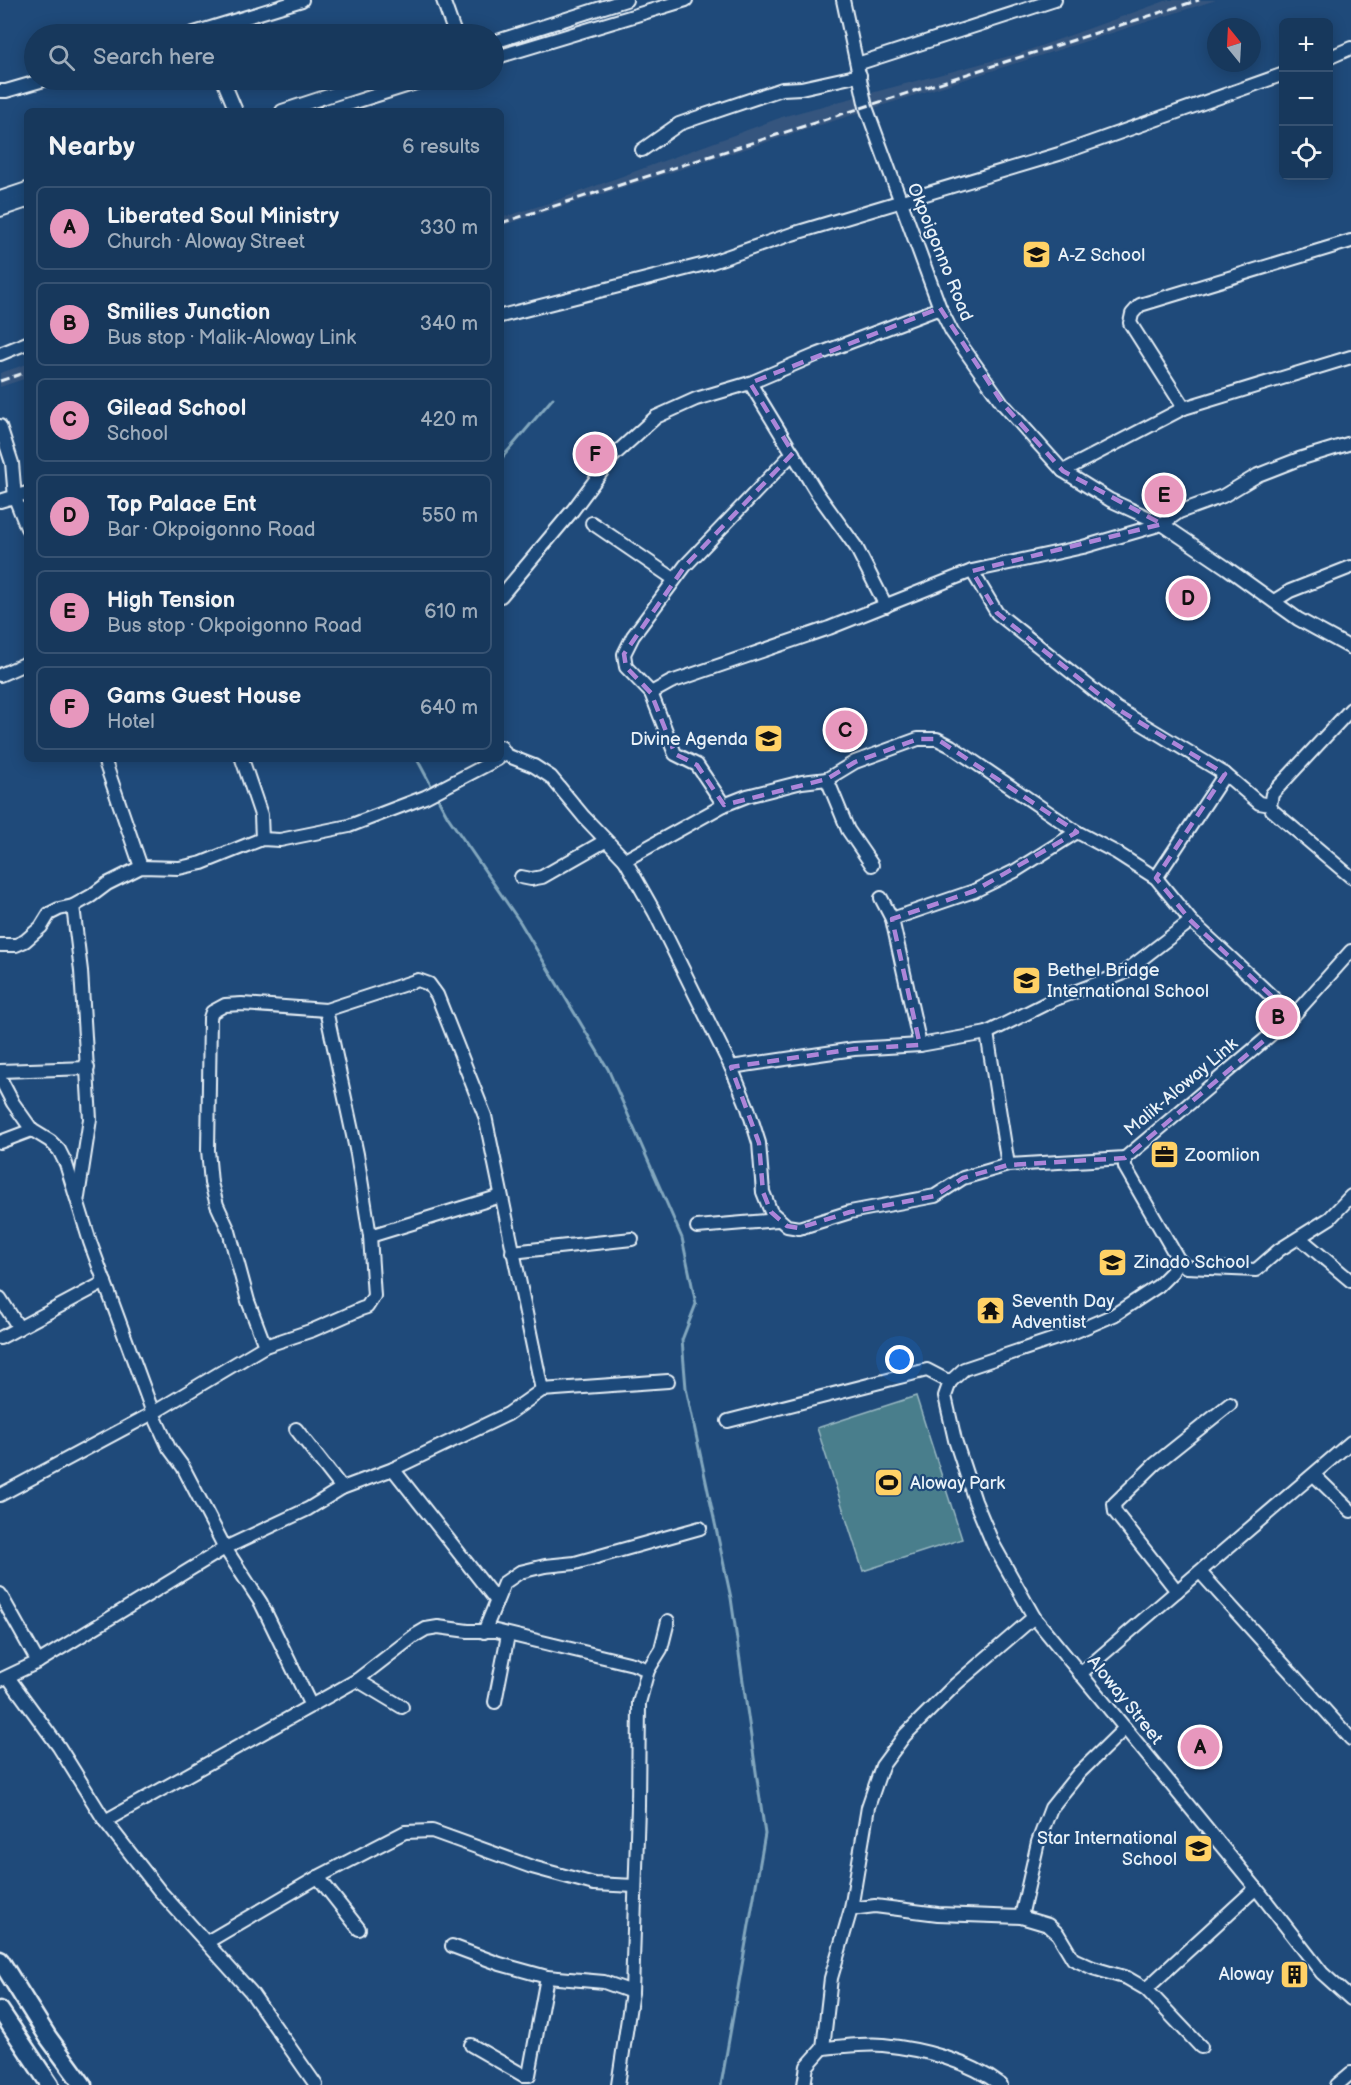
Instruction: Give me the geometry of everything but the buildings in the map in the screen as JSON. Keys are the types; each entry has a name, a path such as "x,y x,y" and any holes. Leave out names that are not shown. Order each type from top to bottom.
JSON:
{"main road":[{"path":"0,1960 48,2037 83,2085"},
{"path":"0,2010 50,2085"}],"street":[{"path":"227,24 284,3 302,0"},
{"path":"443,0 451,24"},
{"path":"504,39 626,0"},
{"path":"504,55 686,0"},
{"name":"Okpoigonno Road","path":"843,0 866,107 940,308 952,332 1003,404 1062,471 1110,500 1162,524 1298,619 1351,648"},
{"path":"642,150 679,124 782,89 801,88 858,70 1055,0"},
{"path":"1333,56 1351,48"},
{"path":"504,315 709,263 792,234 1059,154 1279,76"},
{"path":"0,91 24,86"},
{"path":"227,90 235,108"},
{"path":"291,108 347,90"},
{"path":"336,108 393,90"},
{"path":"0,198 24,190"},
{"path":"0,210 24,202"},
{"path":"1184,408 1130,323 1132,314 1140,305 1351,241"},
{"path":"504,592 573,510 614,455 656,417 696,399 750,383 816,355 940,308"},
{"path":"0,354 24,344"},
{"path":"1062,471 1184,408 1351,357"},
{"path":"750,383 817,493 856,547 886,606"},
{"path":"0,426 24,512"},
{"path":"651,693 671,682 886,606 972,571 1083,547 1162,524 1179,512 1223,496 1258,475 1351,443"},
{"path":"724,805 697,765 675,754 651,693 626,667 624,654 633,636 674,579 793,453"},
{"path":"0,501 21,495"},
{"path":"592,523 674,579"},
{"path":"1274,602 1296,588 1351,567"},
{"path":"972,571 997,613 1116,708 1225,774 1259,803 1269,805"},
{"path":"0,675 24,664"},
{"path":"1351,708 1272,794 1269,805 1351,877"},
{"path":"625,860 724,805 747,796 802,782 827,779 855,762 882,752 918,739 937,739 951,746 1077,832 1117,853 1156,878 1191,921 1293,1016"},
{"path":"504,755 534,766 551,777 605,841 625,860 655,913 731,1067 759,1143 763,1192 771,1212 787,1226 799,1228 850,1212 935,1196 963,1178 1008,1165 1125,1158"},
{"path":"105,762 141,867"},
{"path":"243,762 261,815 262,839"},
{"path":"0,945 16,945 26,942 41,927 49,914 73,906 107,884 141,867 179,868 202,863 262,839 280,840 333,830 425,797 447,787 489,762"},
{"path":"1156,878 1225,774"},
{"path":"827,779 848,830 872,865"},
{"path":"892,919 974,891 1015,871 1077,832"},
{"path":"521,877 531,879 542,877 605,841"},
{"path":"880,898 892,919 920,1046"},
{"path":"73,906 81,971 90,1119 77,1201"},
{"path":"731,1067 854,1049 920,1046 987,1033 1053,1000 1122,974 1191,921"},
{"name":"Malik-Aloway Link","path":"1178,1259 1125,1167 1125,1158 1293,1016 1351,951"},
{"path":"265,1346 248,1301 230,1231 217,1205 211,1183 208,1150 210,1018 212,1012 225,1005 242,1004 326,1010 418,980 429,984 437,995 485,1116 542,1390"},
{"path":"0,1495 153,1413 265,1346 313,1330 367,1306 374,1296 370,1236 357,1154 326,1010"},
{"path":"987,1033 1008,1165"},
{"path":"0,1071 88,1068"},
{"path":"0,1078 13,1103 32,1130 50,1141 59,1150 66,1164 105,1282 153,1413 169,1448 188,1476 225,1548 261,1603 311,1706"},
{"path":"0,1142 32,1130"},
{"path":"370,1236 501,1196"},
{"path":"728,1421 927,1370 950,1382 964,1370 1072,1333 1114,1315 1158,1286 1172,1272 1178,1259 1186,1267 1256,1270 1279,1250 1330,1218 1351,1196"},
{"path":"697,1227 778,1220"},
{"path":"1300,1238 1351,1281"},
{"path":"512,1252 632,1239"},
{"path":"0,1338 105,1282"},
{"path":"0,1298 20,1328"},
{"path":"316,2085 251,1992 159,1890 105,1821 59,1747 4,1678 38,1662 225,1548 308,1509 342,1488 393,1470 508,1414 542,1390 668,1381"},
{"name":"Aloway Street","path":"950,1382 945,1396 955,1440 975,1501 993,1544 1034,1617 1256,1888 1322,1973 1351,1999"},
{"path":"1177,1591 1115,1512 1114,1504 1155,1464 1230,1404"},
{"path":"296,1429 342,1488"},
{"path":"1080,1674 1351,1442"},
{"path":"393,1470 496,1600"},
{"path":"1314,1475 1351,1511"},
{"path":"484,1632 504,1583 520,1572 545,1566 575,1563 700,1528"},
{"path":"1200,1572 1351,1739"},
{"path":"0,1594 38,1662"},
{"path":"804,2085 807,2066 823,2048 831,1978 851,1909 868,1807 882,1766 905,1735 956,1684 1034,1617"},
{"path":"618,2085 632,1992 639,1703 648,1670 661,1649 668,1620"},
{"path":"105,1821 357,1680 426,1629 438,1627 484,1632 496,1631 633,1664 648,1670"},
{"path":"495,1702 508,1635"},
{"path":"357,1680 402,1707"},
{"path":"1021,1917 1038,1842 1051,1808 1078,1773 1125,1728"},
{"path":"207,1942 318,1877 405,1832 432,1831 468,1842 532,1867 594,1884 635,1886"},
{"path":"318,1877 359,1929"},
{"path":"1146,1989 1256,1888"},
{"path":"851,1909 875,1906 938,1914 1021,1917 1048,1926 1058,1934 1073,1959 1093,1968 1127,1978 1146,1989 1201,2047"},
{"path":"452,1946 500,1964 547,1977 604,1982 632,1992"},
{"path":"471,2045 523,2075 529,2075 547,1977"},
{"path":"823,2048 882,2044 921,2052 951,2059 1001,2085"},
{"path":"1337,2085 1351,2073"}],"highlighted area":[{"path":"940,308 1003,404 1063,471 1162,524 972,571 997,613 1116,708 1225,774 1156,878 1191,921 1293,1016 1125,1158 1008,1165 963,1178 935,1196 850,1212 799,1228 787,1226 771,1212 763,1192 759,1143 731,1067 854,1049 920,1045 892,919 974,891 1077,832 937,739 918,739 855,762 827,779 724,805 697,765 675,754 651,693 626,667 624,654 685,566 793,453 750,383"}],"shaded area":[{"path":"1168,0 1216,0 504,225 504,217 552,202 785,116 1021,53"},
{"path":"24,365 24,379 0,387 0,373"}],"green space":[{"name":"Aloway Park","path":"916,1396 962,1539 863,1571 817,1428"}],"waterway":[{"path":"504,455 553,398"},
{"path":"419,762 433,789"},
{"path":"436,795 448,817 520,922 608,1069 682,1238 696,1304 682,1340 686,1388 731,1598 765,1834 721,2085"}],"railway":[{"path":"504,222 1199,0"},
{"path":"0,381 24,373"}],"place":[{"name":"A-Z School","path":"1037,255"},
{"name":"Gams Guest House","path":"595,454"},
{"name":"High Tension","path":"1164,495"},
{"name":"Top Palace Ent","path":"1188,598"},
{"name":"Gilead School","path":"845,730"},
{"name":"Divine Agenda","path":"769,739"},
{"name":"Bethel Bridge International School","path":"1026,980"},
{"name":"Smilies Junction","path":"1278,1017"},
{"name":"Zoomlion","path":"1164,1155"},
{"name":"Zinado School","path":"1113,1262"},
{"name":"Seventh Day Adventist","path":"991,1311"},
{"name":"Aloway Park","path":"889,1483"},
{"name":"Liberated Soul Ministry","path":"1200,1747"},
{"name":"Star International School","path":"1198,1848"},
{"name":"Aloway","path":"1295,1974"}]}
